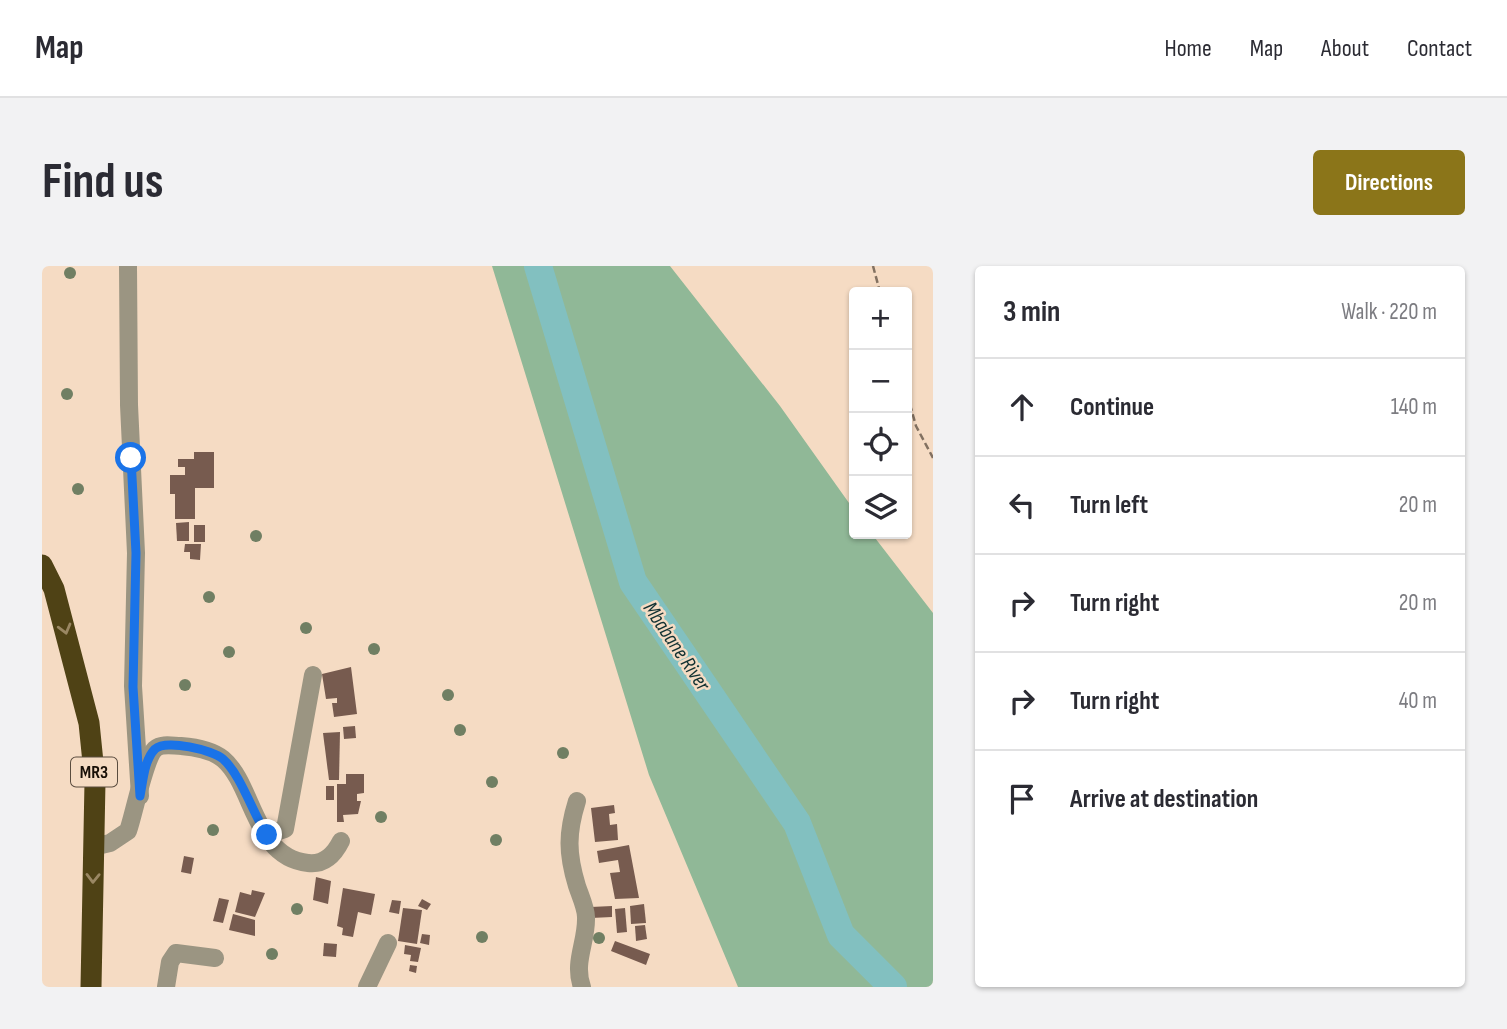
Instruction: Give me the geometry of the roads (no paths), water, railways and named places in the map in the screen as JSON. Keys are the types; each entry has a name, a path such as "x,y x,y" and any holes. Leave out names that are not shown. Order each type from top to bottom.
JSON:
{"highway":[{"name":"MR3","path":"42,565 54,589 89,723 94,782 91,987"}],"street":[{"path":"128,266 128,405 136,553 133,687 140,796"},
{"path":"267,835 285,829 313,675"},
{"path":"93,847 110,843 128,831 146,768 155,750 162,746 208,752 223,759 276,848 296,862 313,864 334,854 341,841"},
{"path":"577,801 568,831 572,869 586,918 579,951 578,976 582,987"},
{"path":"367,987 388,943"},
{"path":"166,987 170,962 177,953 215,958"}],"waterway":[{"name":"Mbabane River","path":"538,266 633,582 797,823 841,935 893,987"}]}
